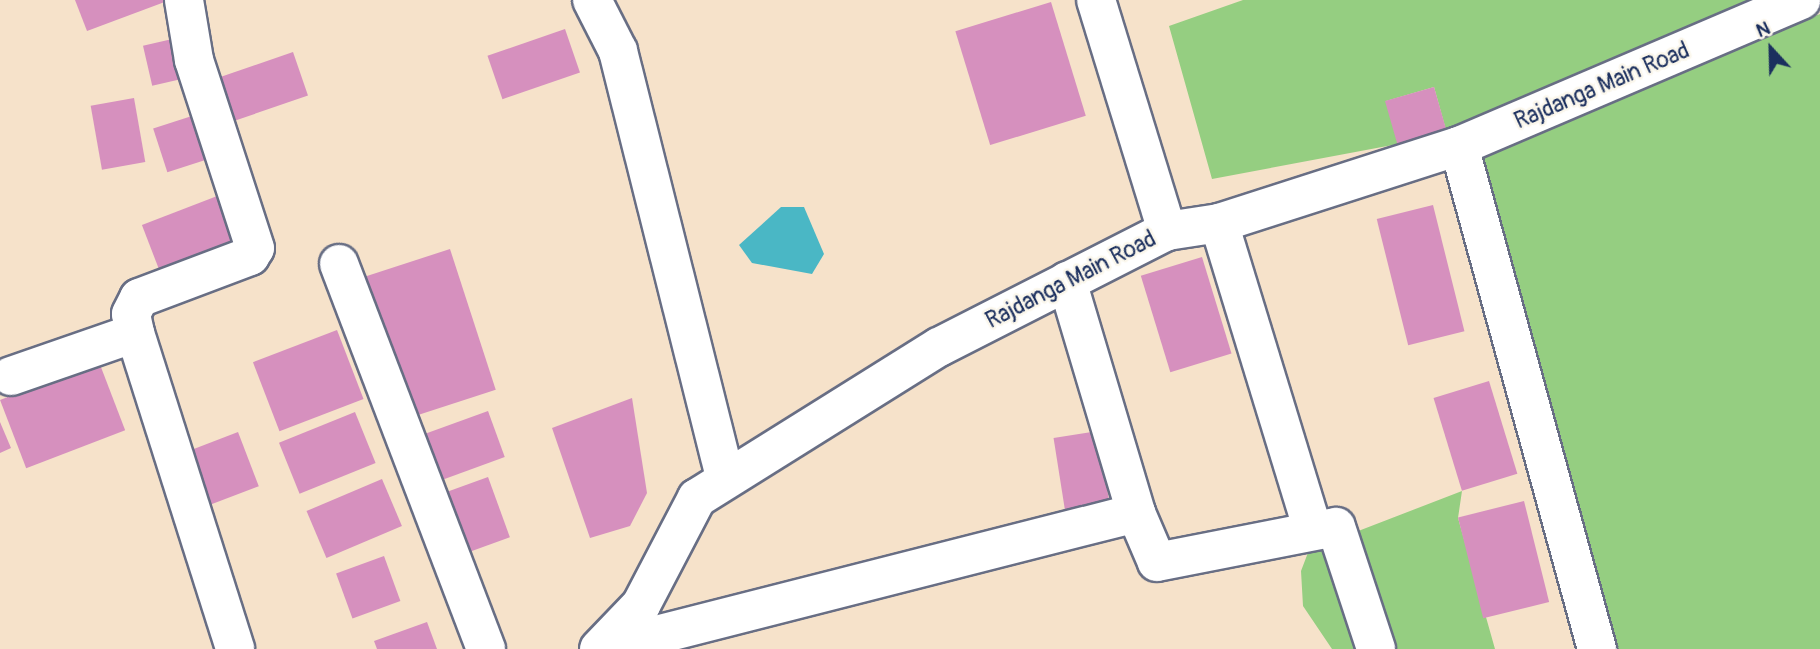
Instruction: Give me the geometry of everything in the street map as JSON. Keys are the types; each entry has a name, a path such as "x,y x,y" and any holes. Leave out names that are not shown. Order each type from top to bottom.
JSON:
{"street":[{"path":"184,0 194,60 255,248 250,256 139,298 131,314 235,649"},
{"path":"592,0 618,51 725,477"},
{"path":"1096,0 1167,231"},
{"name":"Rajdanga Main Road","path":"613,637 641,605 697,498 725,477 939,347 1167,231 1219,223 1459,146 1801,0"},
{"path":"1459,146 1597,649"},
{"path":"1219,223 1312,528"},
{"path":"339,264 486,649"},
{"path":"1067,281 1136,513 1157,562 1312,528 1336,527 1376,649"},
{"path":"11,376 135,333"},
{"path":"613,637 637,640 1136,513"}],"green space":[{"path":"1243,0 1820,0 1820,9 1710,53 1702,32 1446,130 1434,87 1386,101 1398,144 1212,179 1169,26"},
{"path":"1820,14 1820,649 1611,649 1470,151"},
{"path":"1462,491 1458,518 1495,649 1332,649 1303,606 1301,571 1309,550"}],"water":[{"path":"781,207 804,207 824,254 812,274 752,263 739,245"}],"building":[{"path":"75,0 170,0 87,31"},
{"path":"1051,2 1086,116 990,145 955,31"},
{"path":"565,29 580,72 502,99 487,56"},
{"path":"181,37 190,77 152,86 143,46"},
{"path":"293,52 308,95 220,126 205,82"},
{"path":"1434,87 1446,130 1397,144 1385,101"},
{"path":"134,98 145,162 102,170 91,106"},
{"path":"195,115 209,159 167,172 153,129"},
{"path":"225,193 247,250 164,282 142,225"},
{"path":"1433,205 1464,331 1408,345 1377,219"},
{"path":"450,249 496,390 407,418 362,278"},
{"path":"1202,257 1232,354 1170,372 1141,276"},
{"path":"337,330 364,399 279,431 253,362"},
{"path":"99,362 125,430 26,468 0,400"},
{"path":"1489,381 1517,474 1462,491 1434,398"},
{"path":"632,398 647,493 630,526 590,538 552,428"},
{"path":"488,411 505,457 430,484 413,438"},
{"path":"355,412 376,463 300,494 279,443"},
{"path":"0,422 11,448 0,453"},
{"path":"1098,431 1109,503 1065,510 1054,438"},
{"path":"238,432 259,486 201,508 180,454"},
{"path":"488,477 510,537 453,558 431,498"},
{"path":"382,479 402,526 326,558 307,511"},
{"path":"1524,501 1549,602 1483,618 1458,517"},
{"path":"384,556 400,601 352,619 336,573"},
{"path":"427,622 437,649 377,649 374,641"}]}
